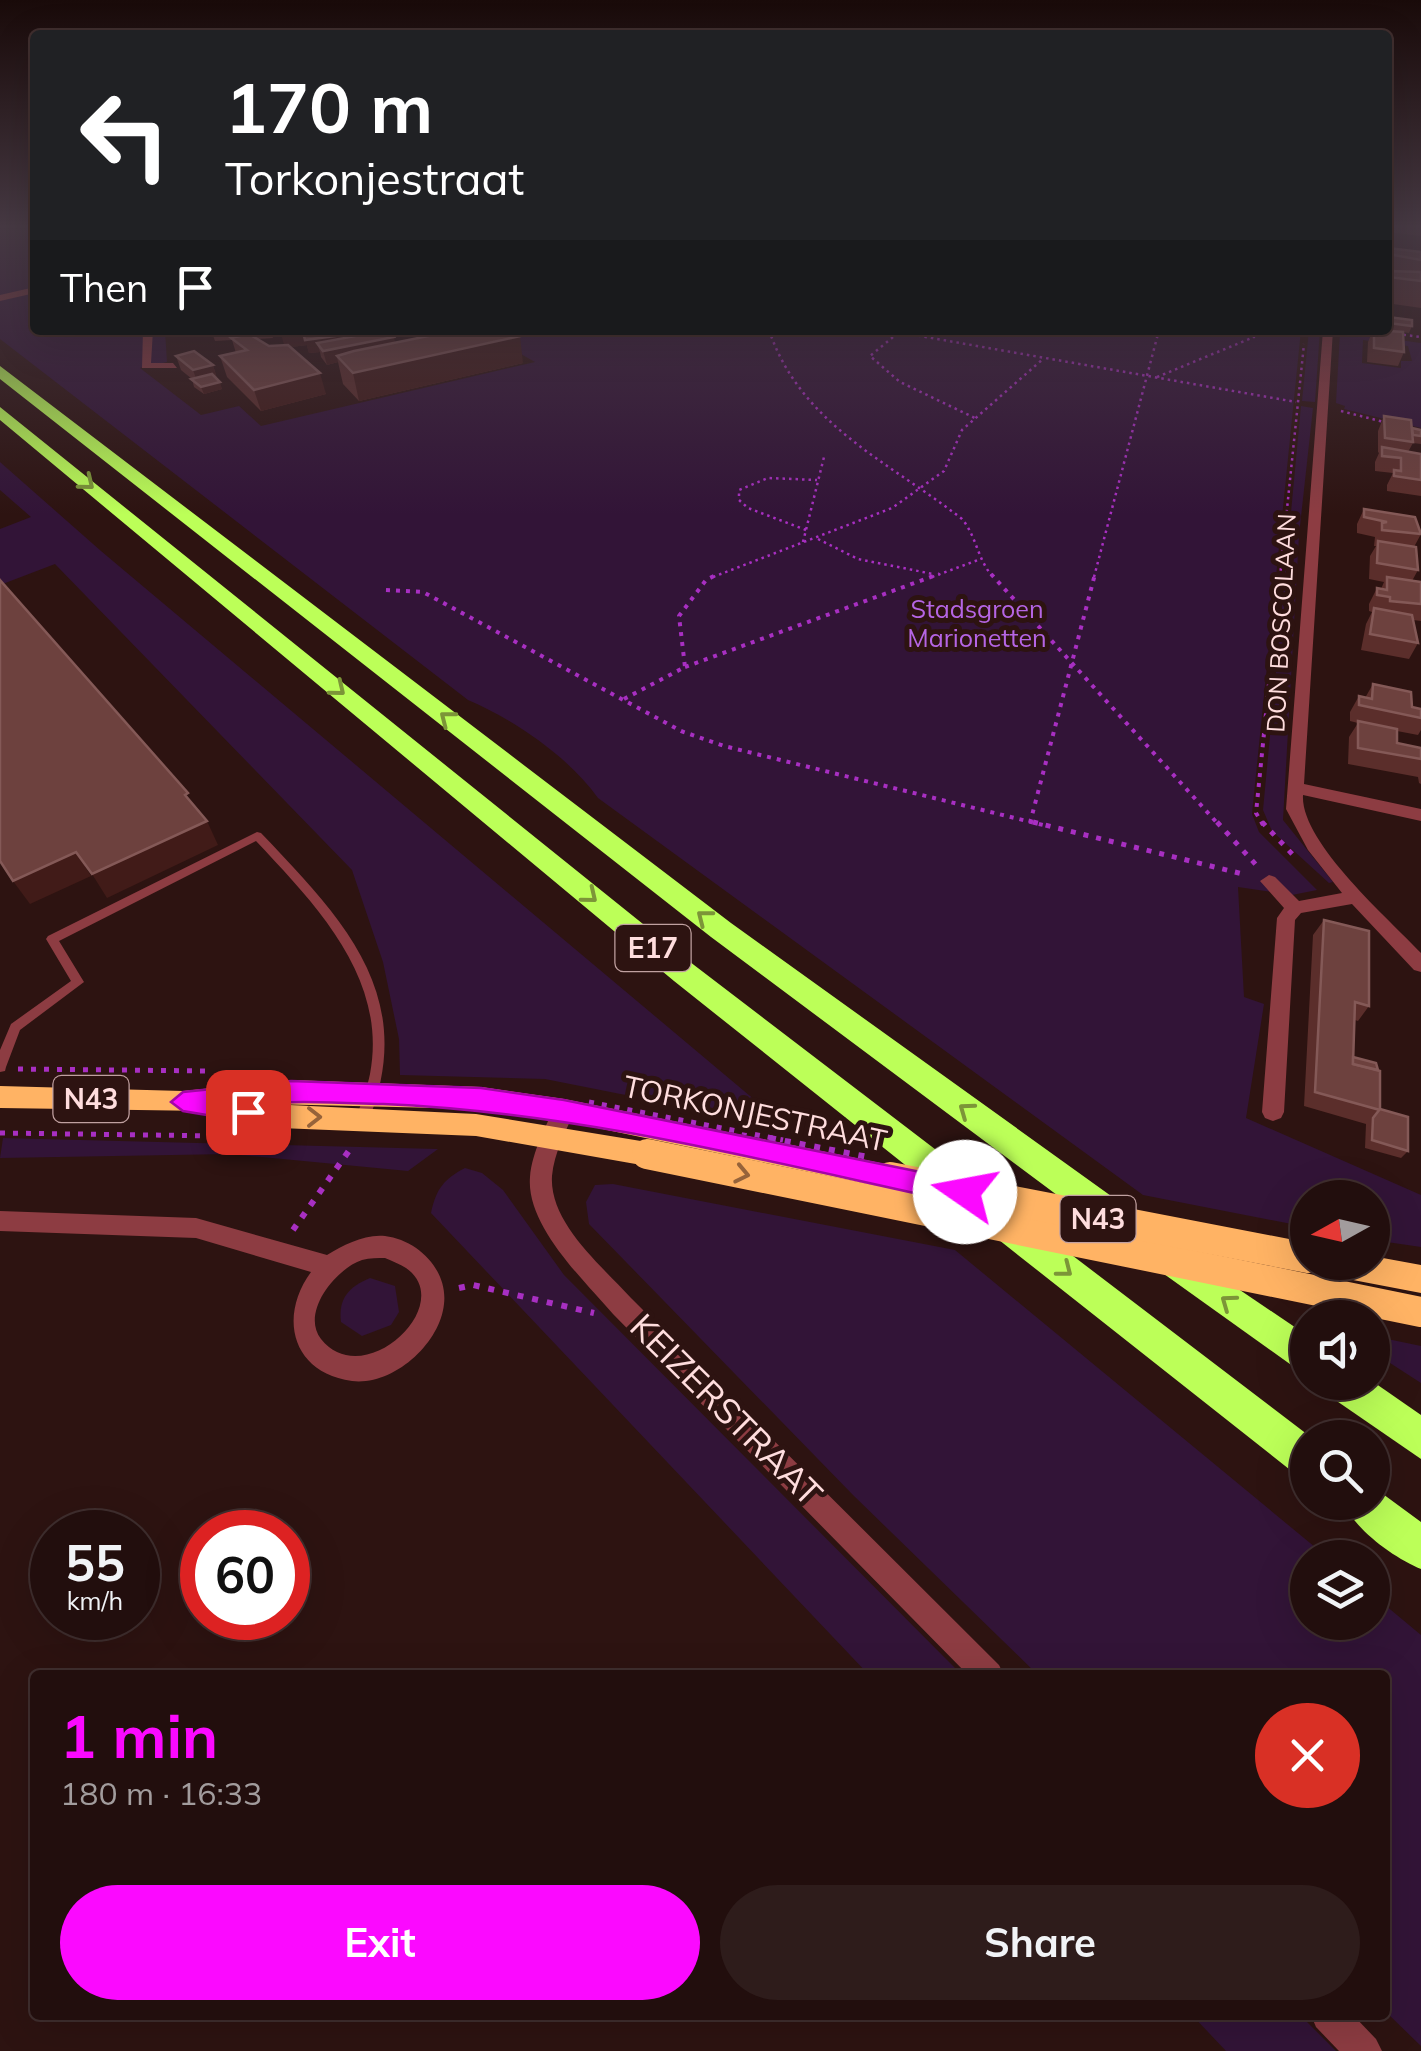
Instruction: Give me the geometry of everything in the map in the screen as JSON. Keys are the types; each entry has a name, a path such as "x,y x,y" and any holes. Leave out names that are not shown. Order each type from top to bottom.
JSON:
{"highway":[{"name":"E17","path":"0,371 721,930 1290,1346"},
{"name":"E17","path":"0,412 684,973 1290,1446"},
{"path":"1366,1400 1421,1439"},
{"path":"1386,1520 1421,1548"}],"main road":[{"name":"TORKONJESTRAAT","path":"183,1102 291,1091 374,1091 564,1110 1290,1254"},
{"name":"TORKONJESTRAAT","path":"0,1097 183,1102 359,1130 476,1125 647,1154 1421,1312"},
{"path":"1390,1273 1421,1279"}],"street":[{"path":"148,335 146,366 173,366"},
{"name":"DON BOSCOLAAN","path":"1328,335 1296,788 1298,825 1421,965"},
{"path":"1296,788 1421,814"},
{"path":"1270,880 1294,908"},
{"path":"1273,1112 1286,918 1294,908 1360,896"},
{"name":"KEIZERSTRAAT","path":"564,1110 540,1180 542,1200 581,1259 622,1306 984,1670"},
{"path":"0,1221 196,1228 330,1267"},
{"path":"388,1246 420,1261 434,1294 421,1334 404,1352 383,1364 361,1368 338,1366 321,1357 308,1341 303,1322 306,1301 330,1267 348,1254 388,1246"},
{"path":"1333,2020 1364,2051"}],"lane":[{"path":"0,1066 15,1027 78,982 52,939 256,836 349,937 381,1030 374,1091 359,1130"}],"path":[{"path":"1392,333 1421,337"},
{"path":"771,335 794,386 962,519 970,529 978,560 1270,880"},
{"path":"894,335 870,356 900,382 977,419"},
{"path":"914,335 1297,403 1305,335"},
{"path":"1030,823 1158,335"},
{"path":"1149,378 1252,335"},
{"path":"685,667 679,616 706,580 752,558 892,508 944,471 962,430 1042,359"},
{"path":"1322,407 1384,422"},
{"path":"804,542 824,456"},
{"path":"806,530 748,508 740,500 739,490 768,478 817,480"},
{"path":"816,538 834,555 911,566 936,575"},
{"path":"623,700 685,667 978,560"},
{"path":"386,590 423,592 681,731 724,746 1270,880"},
{"path":"278,1252 359,1130"},
{"path":"434,1294 473,1285 610,1317 622,1306"}],"green space":[{"name":"Stadsgroen Marionetten","path":"0,324 30,324 30,335 165,335 167,362 140,368 201,415 239,406 261,426 535,362 487,335 1300,335 1252,814 1259,832 1317,890 1292,895 1238,887 1244,997 1264,1004 1246,1118 1387,1180 1290,1180 1290,1224 1143,1195 598,798 572,768 539,741 468,700 0,339"},
{"path":"1309,335 1320,335 1315,402 1302,401"},
{"path":"1340,335 1421,343 1421,428 1344,409 1336,403","holes":["1363,340 1408,346 1412,361 1401,361 1401,368 1362,363"]},
{"path":"1301,406 1313,408 1299,535 1283,820 1333,882 1329,883 1272,831 1263,810"},
{"path":"0,462 787,1127 545,1079 400,1075 399,1039 383,962 352,870 55,564 0,585 0,529 31,517 0,490"},
{"path":"3,1138 438,1149 408,1171 230,1154 0,1158"},
{"path":"465,1168 482,1173 503,1190 564,1275 957,1670 864,1670 431,1213 435,1197 452,1176"},
{"name":"Stadsgroen Marionetten","path":"1390,1181 1421,1195 1421,1247 1390,1242"},
{"path":"613,1184 955,1250 1306,1540 1290,1540 1290,1640 1390,1640 1390,1609 1421,1635 1421,2046 1390,2016 1390,1670 1033,1670 853,1495 589,1224 586,1202 595,1185"},
{"path":"370,1278 395,1286 399,1312 391,1325 362,1336 341,1322 341,1306 356,1285"},
{"path":"1390,1340 1421,1346 1421,1383 1390,1363"},
{"path":"1197,2020 1305,2020 1336,2051 1226,2051"}],"building":[{"path":"1403,332 1404,352 1374,348 1374,335"},
{"path":"251,335 269,346 288,345 320,373 254,390 220,356 247,350 231,338"},
{"path":"304,335 342,335 305,340"},
{"path":"361,335 394,337 323,351 317,343"},
{"path":"433,335 520,336 353,373 337,356"},
{"path":"194,351 213,365 193,370 176,356"},
{"path":"212,374 220,382 201,387 191,379"},
{"path":"1384,416 1411,420 1413,442 1385,438"},
{"path":"1382,447 1421,454 1421,480 1394,476 1394,470 1401,471 1401,458 1382,456"},
{"path":"1364,509 1415,517 1421,534 1382,530 1382,523 1387,522 1364,517"},
{"path":"1378,541 1416,547 1418,570 1377,563"},
{"path":"1387,577 1421,582 1421,604 1390,601 1390,597 1377,595 1377,588 1387,590"},
{"path":"0,580 188,793 185,795 207,821 92,874 76,852 13,881 0,861"},
{"path":"1374,608 1412,615 1418,643 1370,634"},
{"path":"1373,684 1411,692 1412,707 1421,709 1421,718 1359,705 1359,696 1372,699"},
{"path":"1358,721 1397,729 1397,743 1421,748 1421,759 1358,748"},
{"path":"1324,920 1369,931 1369,1006 1355,1002 1353,1064 1380,1071 1380,1110 1315,1092"},
{"path":"1353,1057 1376,1063 1378,1070 1353,1064"},
{"path":"1380,1109 1408,1117 1408,1151 1372,1140 1373,1118"}],"route":[{"path":"248,1112 183,1102 291,1091 374,1091 481,1098 564,1110 965,1192"}]}
